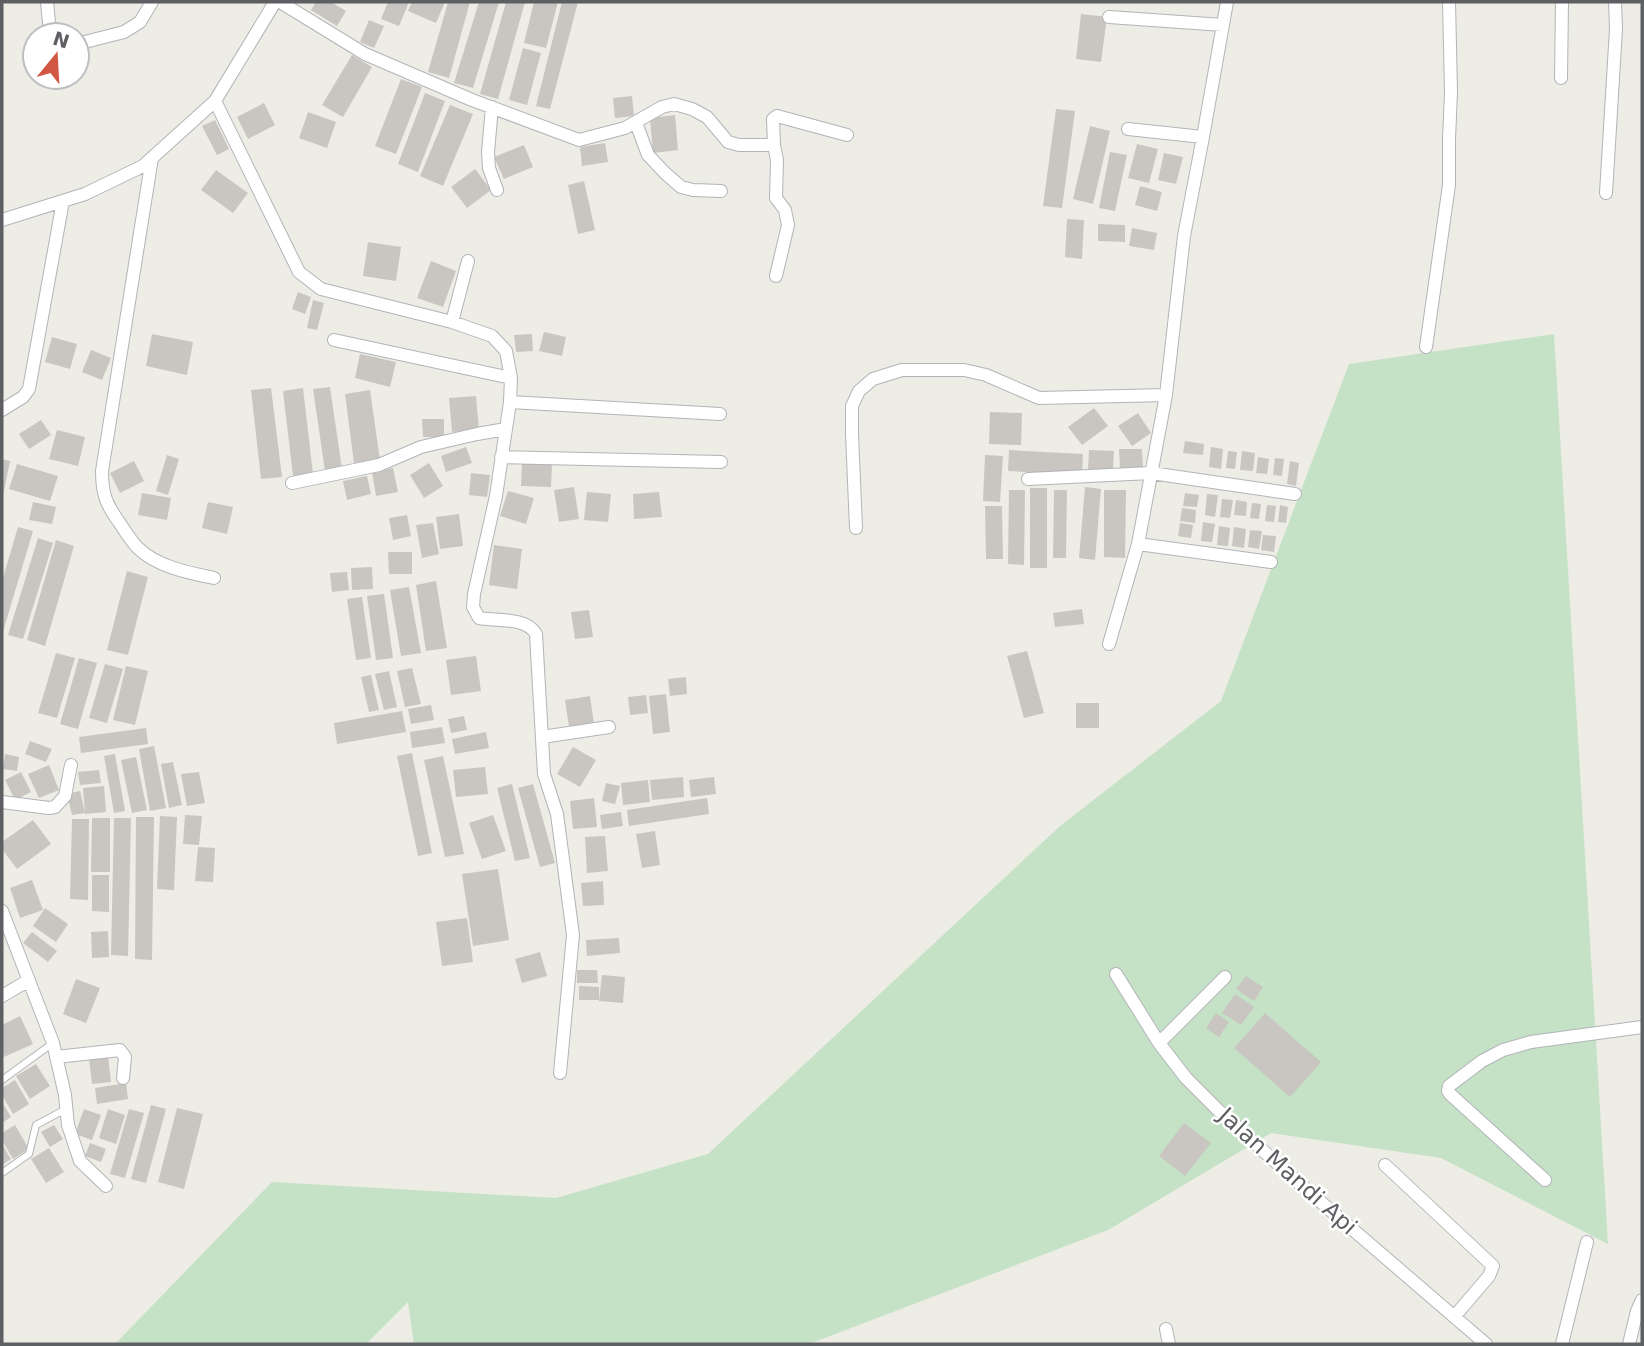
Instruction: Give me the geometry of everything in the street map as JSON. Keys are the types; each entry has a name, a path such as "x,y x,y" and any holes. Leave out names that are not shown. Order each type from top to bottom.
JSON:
{"street":[{"path":"47,2 49,21"},
{"path":"91,40 124,32 140,22 152,2"},
{"path":"2,220 85,194 143,166 215,101 277,2 365,54 579,140 625,128 662,107 674,104 707,117 728,142 739,145 774,145"},
{"path":"1109,643 1138,544 1166,395 1184,236 1227,2"},
{"path":"1426,347 1449,186 1449,2"},
{"path":"1561,78 1562,2"},
{"path":"1606,192 1616,29 1615,2"},
{"path":"1109,17 1223,25"},
{"path":"215,101 299,272 321,289 452,322 492,336 506,351 511,378 510,402 496,496 473,607 479,618 526,623 536,634 544,774 557,814 573,935 560,1073"},
{"path":"492,107 488,152 489,168 497,190"},
{"path":"776,276 788,225 785,211 776,198 777,160 773,119 777,116 847,135"},
{"path":"636,123 648,155 681,187 721,191"},
{"path":"1128,129 1203,137"},
{"path":"152,158 102,471 102,489 110,510 139,550 180,570 214,578"},
{"path":"2,410 23,397 29,389 63,201"},
{"path":"452,322 468,261"},
{"path":"334,340 511,378"},
{"path":"856,528 852,406 859,391 873,379 902,370 964,370 986,375 1039,398 1166,395"},
{"path":"510,402 719,414"},
{"path":"292,483 379,465 422,447 506,429"},
{"path":"501,457 722,462"},
{"path":"1028,478 1151,473 1295,494"},
{"path":"1138,544 1271,562"},
{"path":"542,737 610,727"},
{"path":"2,803 55,807 65,796 71,765"},
{"path":"2,911 53,1043 65,1095 68,1125 80,1161 106,1186"},
{"name":"Jalan Mandi Api","path":"1116,974 1159,1043 1186,1078 1219,1111 1486,1344"},
{"path":"1159,1043 1225,977"},
{"path":"2,996 29,981"},
{"path":"1545,1180 1450,1094 1448,1088 1482,1061 1503,1050 1531,1042 1642,1027"},
{"path":"56,1057 120,1050 125,1057 123,1078"},
{"path":"1385,1165 1493,1266 1489,1276 1454,1317"},
{"path":"1562,1344 1587,1242"},
{"path":"1629,1344 1641,1308"},
{"path":"1166,1329 1169,1344"}],"lane":[{"path":"2,1080 53,1043"},
{"path":"2,1173 29,1154 36,1125 66,1109"}],"green space":[{"path":"1554,334 1608,1244 1441,1158 1271,1133 1108,1230 809,1344 414,1344 408,1302 366,1344 115,1344 272,1182 556,1198 708,1154 1060,826 1221,701 1349,364"}],"building":[{"path":"316,2 331,2 346,11 337,26 311,10"},
{"path":"388,2 409,2 399,26 381,19"},
{"path":"412,2 445,2 436,23 408,11"},
{"path":"448,2 470,2 449,78 428,72"},
{"path":"479,2 499,2 473,88 454,83"},
{"path":"506,2 525,2 498,99 480,94"},
{"path":"534,2 558,2 546,48 524,43"},
{"path":"562,2 578,2 550,109 536,106"},
{"path":"1081,14 1107,17 1101,62 1076,59"},
{"path":"369,20 384,26 374,48 360,42"},
{"path":"523,48 541,53 527,105 509,100"},
{"path":"352,55 372,67 343,117 322,105"},
{"path":"401,79 422,87 396,154 375,146"},
{"path":"425,93 445,101 418,172 398,164"},
{"path":"632,96 634,116 615,118 613,98"},
{"path":"264,103 275,125 248,139 237,117"},
{"path":"450,105 473,114 443,186 420,176"},
{"path":"1056,109 1075,111 1062,208 1043,206"},
{"path":"308,112 336,122 327,148 299,138"},
{"path":"675,115 678,150 653,153 650,118"},
{"path":"215,120 229,149 217,155 202,126"},
{"path":"1090,126 1110,131 1093,204 1073,199"},
{"path":"605,143 608,162 582,166 580,147"},
{"path":"1137,144 1158,149 1149,183 1128,178"},
{"path":"524,145 533,167 504,179 494,157"},
{"path":"1110,152 1127,155 1115,211 1099,208"},
{"path":"1164,153 1183,157 1176,184 1158,180"},
{"path":"475,169 491,190 467,208 451,187"},
{"path":"216,170 248,193 233,213 201,190"},
{"path":"584,181 595,230 578,234 568,185"},
{"path":"1140,186 1162,192 1157,211 1135,205"},
{"path":"1067,219 1084,220 1082,259 1065,257"},
{"path":"1098,224 1125,225 1125,242 1098,241"},
{"path":"1132,228 1157,233 1154,250 1129,246"},
{"path":"368,242 401,247 396,281 363,276"},
{"path":"431,261 456,271 443,307 417,298"},
{"path":"298,292 311,297 305,314 292,309"},
{"path":"313,300 324,303 317,330 307,328"},
{"path":"544,332 566,337 562,356 539,351"},
{"path":"152,334 193,342 187,375 146,366"},
{"path":"532,334 533,351 516,352 514,335"},
{"path":"52,337 77,344 70,369 45,362"},
{"path":"91,350 111,358 102,380 82,372"},
{"path":"360,354 396,362 390,387 355,378"},
{"path":"330,387 342,469 325,471 313,389"},
{"path":"271,388 282,477 261,479 251,390"},
{"path":"303,388 313,474 293,476 283,391"},
{"path":"370,390 380,460 354,463 345,394"},
{"path":"476,396 479,429 452,432 449,398"},
{"path":"1094,408 1108,426 1082,445 1068,427"},
{"path":"990,412 1022,413 1021,445 989,444"},
{"path":"1138,413 1151,433 1132,446 1118,426"},
{"path":"422,419 444,419 444,437 423,437"},
{"path":"41,420 51,435 29,449 19,434"},
{"path":"57,430 85,437 78,466 49,459"},
{"path":"1185,441 1204,444 1203,455 1183,453"},
{"path":"466,447 472,463 446,472 441,456"},
{"path":"1211,447 1223,449 1221,469 1209,467"},
{"path":"1119,449 1142,449 1143,468 1120,468"},
{"path":"1009,450 1083,454 1082,475 1008,471"},
{"path":"1089,450 1114,451 1113,471 1088,470"},
{"path":"1228,451 1237,452 1235,469 1226,468"},
{"path":"1242,451 1255,453 1253,471 1240,470"},
{"path":"167,455 179,459 168,495 156,491"},
{"path":"985,455 1003,456 1000,502 983,501"},
{"path":"1258,457 1269,459 1267,474 1256,473"},
{"path":"1275,458 1284,459 1282,476 1273,475"},
{"path":"2,459 10,461 3,496 2,496"},
{"path":"134,461 144,481 120,493 110,473"},
{"path":"1290,461 1299,463 1296,486 1287,484"},
{"path":"429,463 443,486 424,498 410,475"},
{"path":"17,464 58,476 50,501 9,489"},
{"path":"522,464 552,464 551,487 521,486"},
{"path":"393,468 398,492 376,496 372,472"},
{"path":"471,473 490,475 487,497 469,495"},
{"path":"367,476 371,494 347,500 343,481"},
{"path":"574,487 579,519 559,522 554,490"},
{"path":"1085,487 1101,489 1095,560 1079,558"},
{"path":"1030,488 1047,488 1047,568 1030,568"},
{"path":"1009,490 1025,490 1024,565 1008,564"},
{"path":"1054,490 1067,490 1066,558 1053,558"},
{"path":"1104,490 1126,490 1125,558 1104,557"},
{"path":"508,491 534,498 526,524 500,516"},
{"path":"587,492 611,494 608,522 584,520"},
{"path":"659,492 662,517 634,519 633,494"},
{"path":"142,493 171,498 167,520 138,515"},
{"path":"1185,493 1199,495 1197,507 1183,506"},
{"path":"1207,494 1218,495 1215,517 1205,515"},
{"path":"1222,499 1233,500 1230,518 1220,517"},
{"path":"1236,500 1247,502 1246,516 1234,515"},
{"path":"33,502 56,507 52,524 29,520"},
{"path":"208,502 233,507 227,534 202,528"},
{"path":"1252,503 1261,504 1259,519 1250,518"},
{"path":"1267,505 1276,506 1274,522 1265,521"},
{"path":"1280,505 1288,507 1286,523 1278,522"},
{"path":"985,506 1002,506 1003,559 986,559"},
{"path":"1182,508 1196,510 1195,523 1180,521"},
{"path":"459,514 463,546 440,549 436,517"},
{"path":"407,515 411,536 393,540 389,518"},
{"path":"1203,522 1215,524 1212,542 1201,541"},
{"path":"433,523 439,554 422,558 416,525"},
{"path":"1180,523 1193,525 1191,538 1178,536"},
{"path":"1219,526 1230,528 1228,546 1217,545"},
{"path":"18,527 33,531 2,635 2,581"},
{"path":"1234,527 1246,529 1244,548 1232,546"},
{"path":"1250,530 1262,531 1259,549 1248,547"},
{"path":"1263,535 1276,536 1274,552 1261,550"},
{"path":"38,538 53,543 23,639 8,635"},
{"path":"56,540 74,546 45,646 27,640"},
{"path":"494,545 522,549 517,589 489,585"},
{"path":"388,552 412,552 412,574 389,574"},
{"path":"372,567 373,589 352,590 351,568"},
{"path":"127,571 148,577 128,655 107,650"},
{"path":"347,572 349,590 332,592 330,573"},
{"path":"436,581 447,648 426,651 416,585"},
{"path":"409,587 421,653 401,656 390,590"},
{"path":"384,594 393,658 376,660 367,596"},
{"path":"362,597 371,658 356,660 347,599"},
{"path":"1082,609 1084,624 1055,627 1053,613"},
{"path":"589,610 593,637 575,639 571,612"},
{"path":"1027,651 1044,713 1024,718 1007,656"},
{"path":"56,653 75,658 57,718 38,713"},
{"path":"476,656 481,691 451,695 446,660"},
{"path":"79,658 97,663 78,729 60,724"},
{"path":"105,664 123,669 107,723 89,718"},
{"path":"126,666 148,671 135,725 113,720"},
{"path":"412,668 421,704 405,707 397,671"},
{"path":"389,671 397,707 384,710 375,674"},
{"path":"371,675 379,710 369,712 361,677"},
{"path":"686,677 687,694 670,696 668,679"},
{"path":"666,694 670,732 653,734 649,696"},
{"path":"646,695 648,713 630,715 628,697"},
{"path":"590,696 594,724 569,727 565,700"},
{"path":"1076,703 1099,703 1099,728 1076,728"},
{"path":"431,705 434,720 411,724 408,709"},
{"path":"402,711 406,732 337,744 334,723"},
{"path":"464,716 467,730 451,733 448,719"},
{"path":"442,727 445,743 412,748 410,732"},
{"path":"146,728 148,744 81,753 79,737"},
{"path":"486,732 489,748 455,754 452,739"},
{"path":"30,741 52,749 46,762 25,754"},
{"path":"154,746 166,808 150,811 139,749"},
{"path":"573,747 596,760 580,787 557,774"},
{"path":"412,753 432,853 418,856 397,756"},
{"path":"5,754 19,757 17,771 3,769"},
{"path":"115,754 125,811 114,813 104,756"},
{"path":"443,756 464,854 445,857 424,760"},
{"path":"136,757 147,810 132,813 121,760"},
{"path":"173,762 182,805 169,808 161,764"},
{"path":"49,765 59,790 39,798 28,774"},
{"path":"485,767 488,794 456,797 453,770"},
{"path":"99,770 101,783 80,785 78,772"},
{"path":"21,772 31,792 15,800 5,780"},
{"path":"199,772 205,803 187,806 181,774"},
{"path":"683,777 684,797 652,800 650,780"},
{"path":"714,777 716,794 691,797 689,780"},
{"path":"648,780 650,802 623,805 621,783"},
{"path":"606,783 620,786 615,804 602,801"},
{"path":"512,784 530,858 515,861 497,788"},
{"path":"533,784 555,863 540,867 518,788"},
{"path":"104,786 106,812 85,814 83,788"},
{"path":"80,791 85,813 72,815 67,794"},
{"path":"594,798 597,827 573,829 570,801"},
{"path":"707,798 709,814 629,826 627,810"},
{"path":"621,812 623,826 602,829 600,815"},
{"path":"185,815 202,816 199,845 183,844"},
{"path":"493,815 506,851 482,859 469,823"},
{"path":"160,816 177,817 174,890 157,889"},
{"path":"136,817 154,817 152,960 135,959"},
{"path":"92,818 110,818 110,872 91,872"},
{"path":"114,818 131,818 128,956 111,955"},
{"path":"72,819 89,819 88,900 70,899"},
{"path":"33,820 51,844 17,869 2,849 2,842"},
{"path":"655,831 660,865 642,868 636,834"},
{"path":"605,836 608,871 587,873 585,837"},
{"path":"198,847 215,848 213,882 195,881"},
{"path":"498,869 509,940 473,946 462,874"},
{"path":"92,875 109,875 109,912 92,911"},
{"path":"32,880 43,910 20,918 10,888"},
{"path":"603,881 604,905 583,906 581,883"},
{"path":"45,908 68,924 56,942 33,926"},
{"path":"467,918 473,962 442,966 436,922"},
{"path":"108,931 109,957 92,958 91,932"},
{"path":"32,932 57,951 48,962 23,943"},
{"path":"619,938 620,953 587,956 586,940"},
{"path":"540,952 547,976 522,983 515,959"},
{"path":"577,970 597,970 598,983 577,983"},
{"path":"602,975 625,977 623,1003 599,1001"},
{"path":"1246,976 1263,987 1254,1001 1236,989"},
{"path":"76,979 100,988 86,1023 63,1014"},
{"path":"579,986 599,987 599,1000 579,1000"},
{"path":"1235,994 1254,1007 1241,1025 1222,1013"},
{"path":"1216,1013 1229,1022 1219,1037 1206,1028"},
{"path":"1265,1013 1321,1062 1290,1097 1234,1048"},
{"path":"20,1016 33,1044 4,1057 2,1025"},
{"path":"108,1055 111,1082 92,1084 89,1058"},
{"path":"36,1064 50,1086 30,1099 16,1076"},
{"path":"15,1080 29,1104 13,1114 2,1095 2,1088"},
{"path":"126,1083 128,1099 97,1104 95,1088"},
{"path":"2,1102 11,1117 2,1123"},
{"path":"151,1105 166,1109 146,1183 131,1179"},
{"path":"177,1108 203,1114 184,1189 158,1182"},
{"path":"84,1109 101,1115 92,1140 75,1134"},
{"path":"108,1109 125,1115 116,1144 99,1138"},
{"path":"129,1109 144,1113 125,1178 110,1174"},
{"path":"1184,1123 1211,1143 1185,1176 1159,1156"},
{"path":"15,1125 29,1149 13,1159 2,1140 2,1133"},
{"path":"54,1125 63,1139 50,1147 41,1132"},
{"path":"90,1143 106,1149 101,1162 85,1156"},
{"path":"2,1144 11,1159 2,1165"},
{"path":"49,1148 64,1172 46,1183 31,1159"}]}
